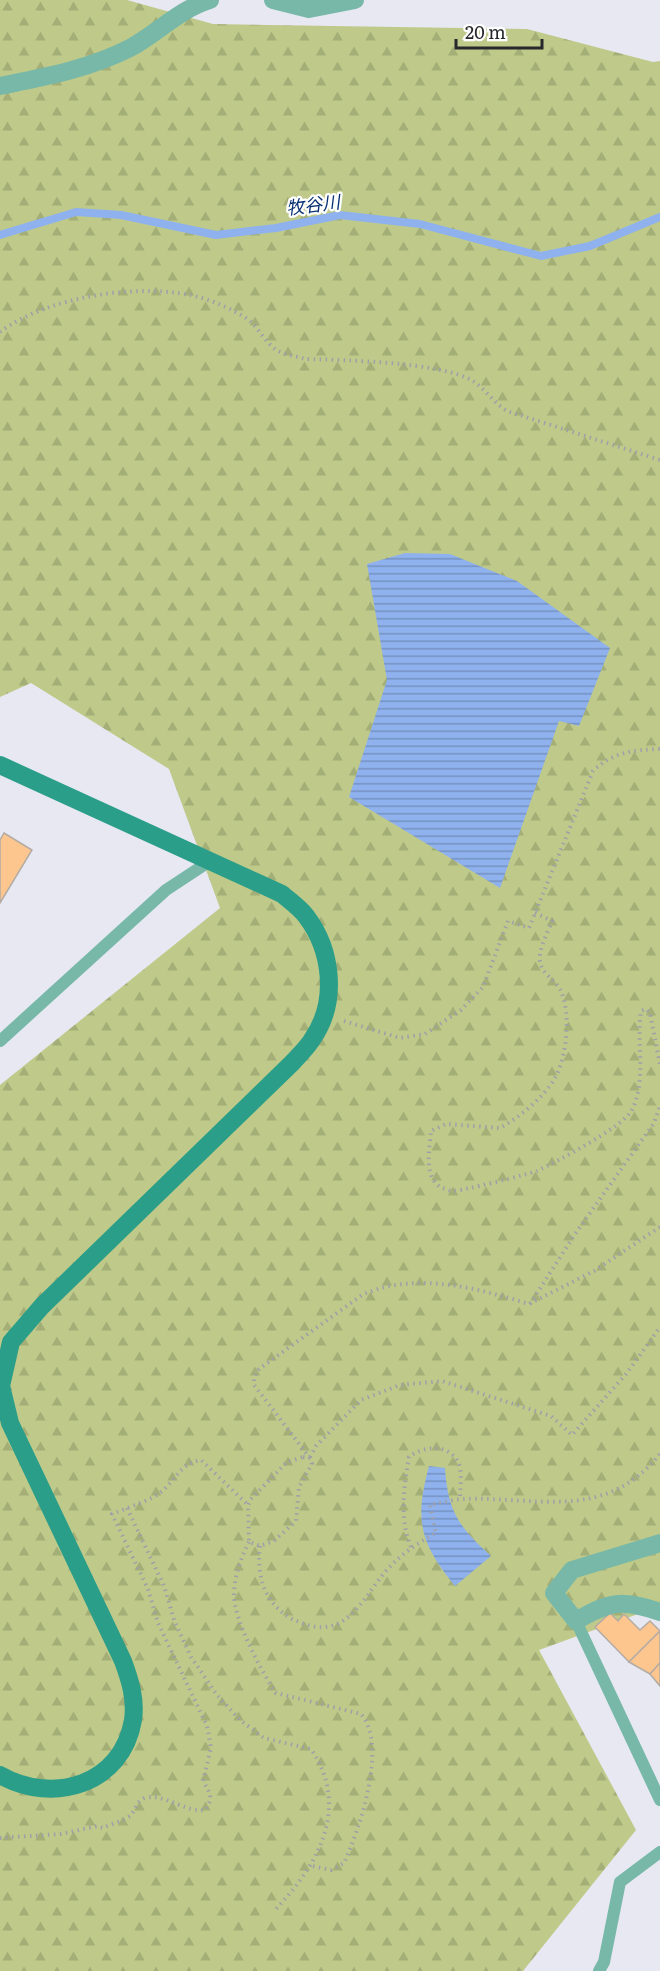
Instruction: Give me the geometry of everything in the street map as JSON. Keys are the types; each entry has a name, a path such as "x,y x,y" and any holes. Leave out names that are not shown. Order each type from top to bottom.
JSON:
{"street":[{"path":"0,86 65,72 99,61 131,47 177,14 210,0"},
{"path":"273,0 309,9 355,0"},
{"path":"0,765 282,894 305,914 320,938 329,968 328,1003 324,1014 314,1037 292,1063 42,1306 11,1342 1,1386 10,1423 123,1661 133,1689 133,1719 124,1748 108,1767 92,1779 70,1788 45,1791 0,1775"},
{"path":"660,1543 572,1570 554,1593 576,1621 602,1605 626,1603 660,1612"}],"lane":[{"path":"0,1041 166,890 210,861"},
{"path":"576,1621 660,1800"},
{"path":"599,1971 604,1962 620,1882 660,1852"}],"path":[{"path":"0,332 27,315 84,298 151,292 200,297 220,304 248,319 275,349 287,354 305,359 438,369 473,382 495,404 507,411 660,460"},
{"path":"324,1014 400,1038 425,1034 461,1010 483,987 508,921 529,928 593,771 604,760 629,750 660,749"},
{"path":"535,913 552,921 540,953 541,966 560,990 566,1010 565,1036 555,1079 537,1100 500,1128 446,1124 431,1131 429,1168 432,1178 440,1187 454,1192 535,1172 618,1125 631,1112 639,1089 640,1011 646,1009 650,1013 660,1065"},
{"path":"529,1305 575,1234 654,1123 660,1106"},
{"path":"249,1542 260,1546 274,1541 296,1521 299,1487 312,1464 310,1458 254,1385 254,1377 259,1369 362,1295 380,1287 406,1284 476,1287 529,1305 594,1271 660,1227"},
{"path":"310,1458 316,1446 362,1400 400,1385 442,1381 551,1416 572,1435 627,1373 660,1327"},
{"path":"411,1547 406,1535 403,1512 409,1457 419,1449 432,1448 451,1452 459,1463 460,1499"},
{"path":"260,1546 259,1561 267,1596 285,1616 317,1628 333,1626 345,1621 411,1547 436,1533 430,1505 460,1499 543,1503 596,1497 633,1481 660,1454"},
{"path":"310,1458 303,1457 287,1462 248,1505 249,1542 241,1560 234,1596 237,1611 264,1675 276,1693 361,1714 366,1721 372,1742 373,1773 344,1863 331,1869 312,1866"},
{"path":"0,1838 62,1834 97,1826 104,1828 130,1815 136,1804 144,1798 155,1798 196,1811 205,1810 211,1802 212,1796 204,1781 211,1748 207,1726 158,1623 148,1589 112,1514 157,1495 179,1471 193,1461 201,1460 248,1505"},
{"path":"127,1508 164,1586 174,1620 191,1657 217,1695 240,1720 264,1738 311,1749 323,1766 329,1785 329,1800 320,1846 312,1866 275,1910"}],"green space":[{"path":"0,0 127,0 213,24 527,29 653,62 660,61 660,1606 539,1650 636,1830 523,1971 0,1971 0,1085 220,908 169,769 31,683 0,697"}],"water":[{"path":"405,553 450,554 517,581 610,648 579,726 559,721 500,888 349,797 387,680 367,564"},
{"path":"429,1466 445,1468 449,1496 457,1518 491,1556 455,1586 434,1557 423,1530 422,1502"}],"building":[{"path":"4,833 32,850 0,903 0,840"},
{"path":"610,1613 618,1621 624,1614 640,1630 650,1621 660,1631 629,1662 595,1627"},
{"path":"660,1631 660,1663 650,1674 629,1662"},
{"path":"660,1663 660,1686 650,1674"}],"waterway":[{"name":"牧谷川","path":"0,235 76,212 121,215 216,235 276,228 340,215 420,224 541,256 590,246 660,217"}]}
